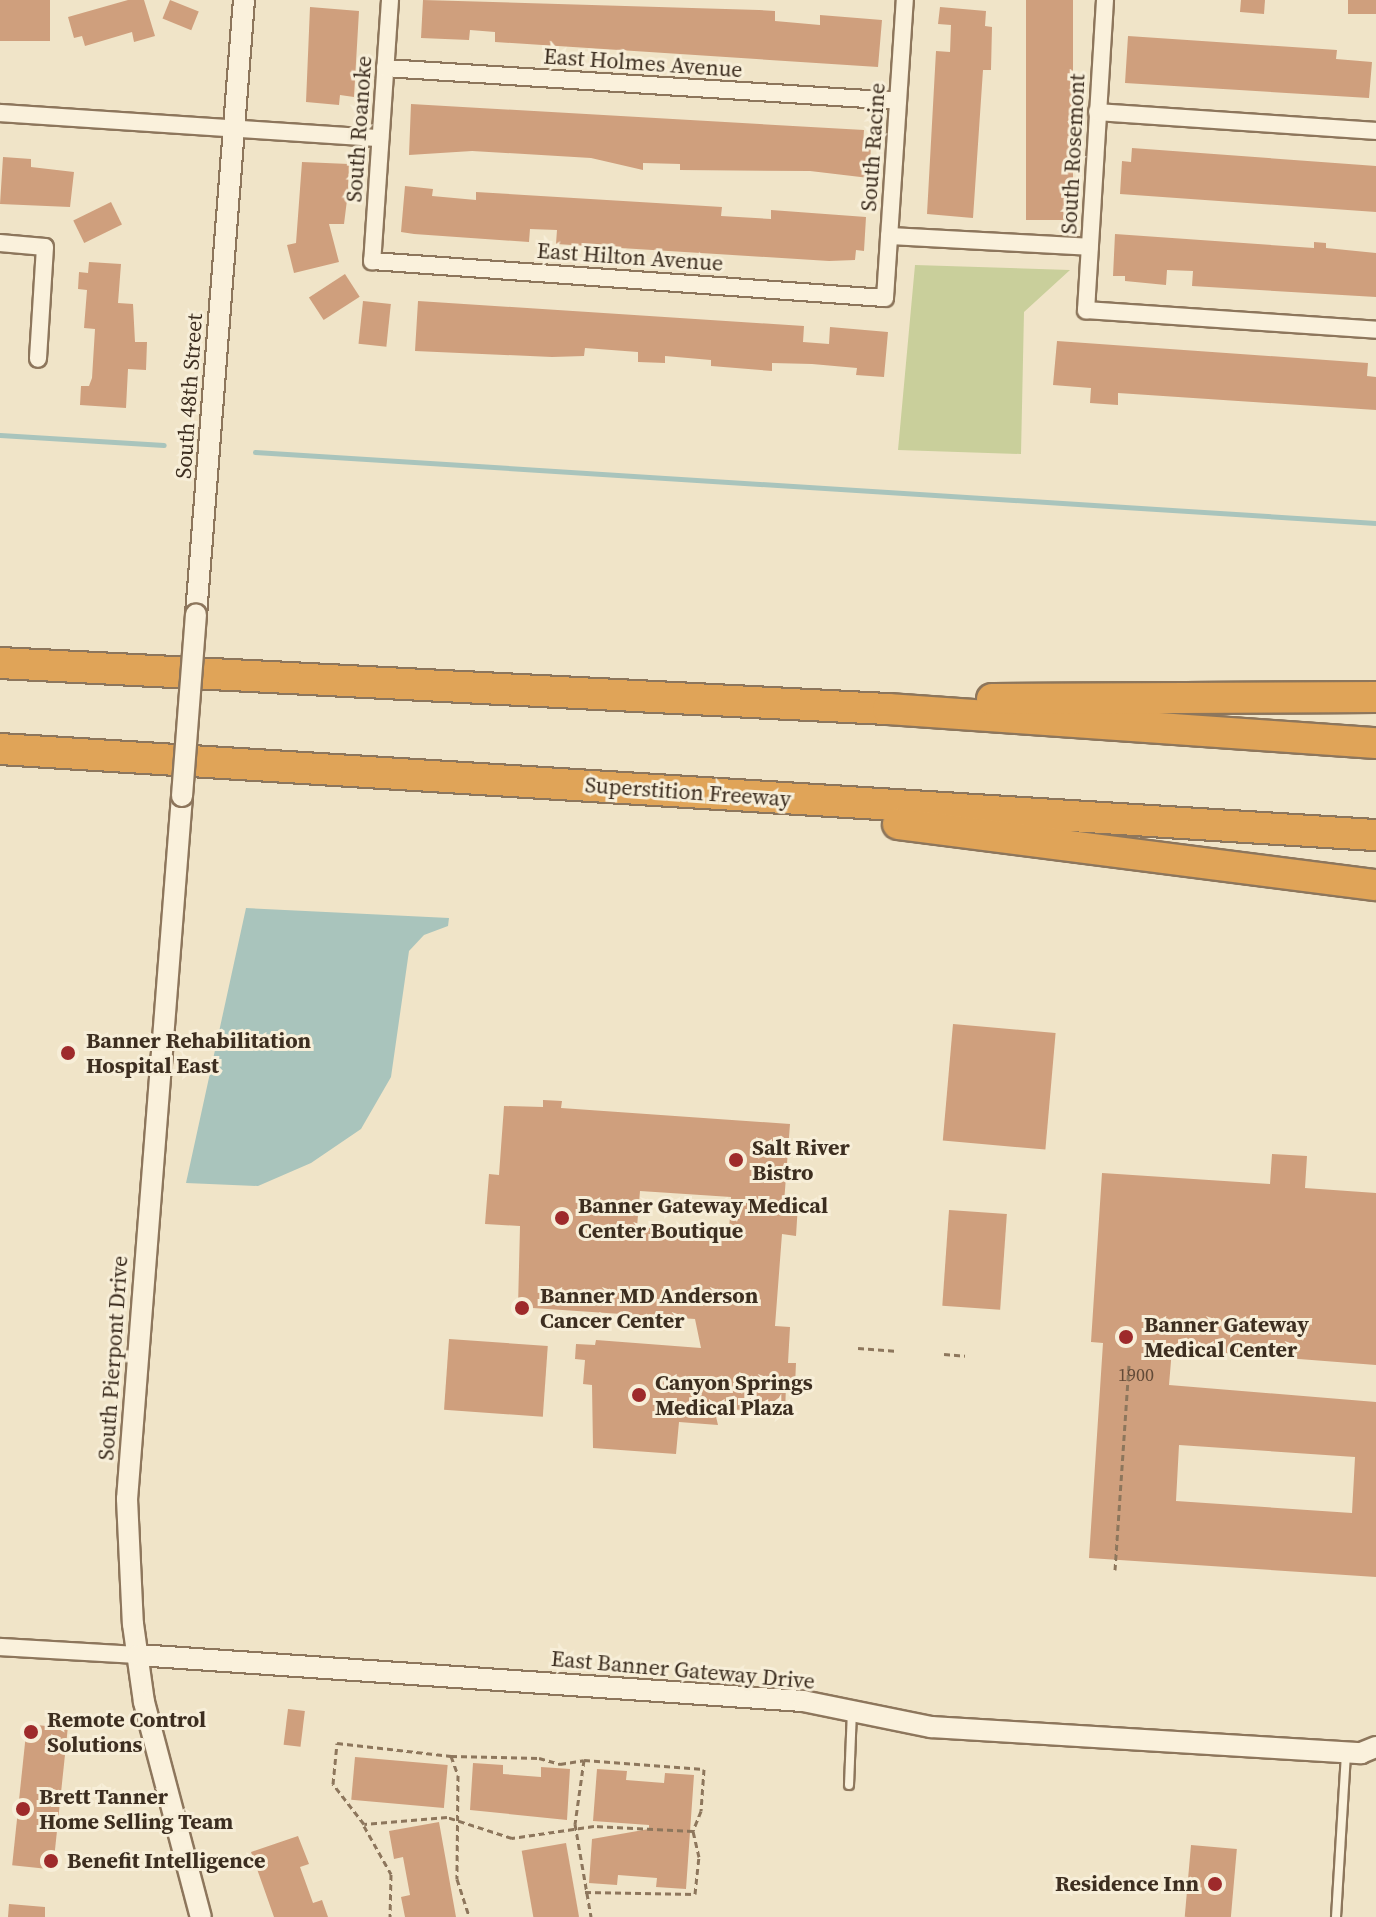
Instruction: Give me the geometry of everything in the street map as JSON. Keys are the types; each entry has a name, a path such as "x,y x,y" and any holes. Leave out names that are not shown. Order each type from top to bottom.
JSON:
{"highway":[{"path":"0,663 888,709 1376,743"},
{"path":"888,709 924,699 1376,697"},
{"name":"Superstition Freeway","path":"0,749 1376,835"},
{"path":"566,784 1376,885"}],"street":[{"name":"South 48th Street","path":"182,796 244,0"},
{"name":"South Roanoke","path":"372,261 390,0"},
{"name":"South Racine","path":"885,298 905,0"},
{"name":"South Rosemont","path":"1105,0 1086,310 1376,330"},
{"name":"East Holmes Avenue","path":"385,68 898,101"},
{"path":"1097,112 1376,131"},
{"path":"0,113 380,138"},
{"path":"889,236 1090,247"},
{"path":"0,243 45,247 38,359"},
{"name":"East Hilton Avenue","path":"372,261 885,298"},
{"name":"South Pierpont Drive","path":"182,796 129,1454 138,1655 147,1718 201,1917"},
{"name":"East Banner Gateway Drive","path":"0,1647 749,1697 852,1710 931,1727 1365,1754"}],"lane":[{"path":"849,1785 852,1710"},
{"path":"1336,1917 1365,1754"}],"path":[{"path":"858,1348 898,1351"},
{"path":"944,1354 965,1356"},
{"path":"1115,1570 1129,1365"},
{"path":"390,1917 391,1874 364,1824 333,1784 337,1743 451,1756 539,1758 560,1764 584,1760 704,1769 701,1811 693,1831 699,1857 695,1894 585,1892"},
{"path":"451,1756 458,1775 457,1879 469,1917"},
{"path":"584,1760 576,1831 591,1917"},
{"path":"364,1824 387,1818 456,1820 512,1838 594,1826 693,1831"}],"green space":[{"path":"915,265 1070,270 1024,312 1021,454 898,450"}],"water":[{"path":"246,908 449,918 448,926 424,935 409,951 391,1077 361,1129 311,1163 258,1186 186,1183"}],"building":[{"path":"0,0 50,0 50,41 0,41"},
{"path":"128,0 144,0 155,36 134,42 132,32 85,46 82,36 74,38 68,17"},
{"path":"170,0 199,12 191,30 163,19"},
{"path":"423,0 775,11 775,21 820,25 820,15 882,20 878,67 495,42 495,32 470,30 469,40 421,38"},
{"path":"1026,0 1073,0 1073,220 1026,220"},
{"path":"1241,0 1265,0 1264,14 1240,12"},
{"path":"1348,0 1376,0 1376,14 1348,14"},
{"path":"310,7 359,11 354,97 340,95 339,105 306,102"},
{"path":"940,7 986,11 985,26 992,27 991,70 983,70 973,218 927,214 936,51 950,52 951,25 938,24"},
{"path":"1128,36 1337,50 1336,59 1372,62 1369,98 1125,83"},
{"path":"411,104 864,130 863,145 871,146 869,178 810,171 680,170 680,164 643,163 643,170 591,158 472,151 409,155"},
{"path":"1132,148 1376,166 1376,212 1120,194 1122,161 1131,162"},
{"path":"3,157 31,159 31,167 74,172 70,207 0,204"},
{"path":"302,162 349,164 348,192 344,224 329,224 339,262 294,273 287,245 296,243"},
{"path":"405,186 433,189 432,196 476,200 476,192 722,207 721,216 771,219 771,210 866,217 864,251 856,250 855,260 829,261 556,244 557,230 530,229 529,242 414,234 401,232"},
{"path":"111,202 122,224 84,243 73,220"},
{"path":"1115,234 1314,248 1314,242 1326,243 1326,248 1376,253 1376,297 1192,286 1193,271 1167,270 1166,285 1125,281 1125,276 1113,276"},
{"path":"89,262 121,264 118,303 133,304 135,342 147,342 146,370 128,369 126,408 80,405 81,386 89,386 92,378 95,329 84,328 87,290 78,289 79,272 88,273"},
{"path":"345,274 360,297 324,320 309,297"},
{"path":"363,301 391,304 386,347 359,344"},
{"path":"418,301 804,326 803,342 829,344 830,327 888,332 884,377 856,375 857,368 812,364 772,363 772,371 711,366 711,360 665,356 665,363 638,362 638,352 585,348 584,356 552,357 415,351"},
{"path":"1057,341 1368,363 1367,376 1376,377 1376,410 1118,393 1118,405 1090,403 1091,388 1053,385"},
{"path":"953,1024 1056,1033 1045,1150 943,1141"},
{"name":"Banner Gateway Medical Center Boutique","path":"543,1100 562,1101 561,1108 790,1124 784,1203 798,1204 796,1236 782,1234 775,1326 790,1327 788,1363 796,1363 795,1386 786,1386 785,1413 714,1408 718,1425 679,1422 676,1454 593,1448 592,1385 583,1384 585,1360 575,1359 576,1344 595,1345 596,1340 701,1348 695,1319 518,1307 520,1226 485,1224 489,1174 499,1175 504,1106 543,1107","holes":["640,1191 731,1197 729,1233 637,1227"]},
{"path":"1272,1154 1307,1156 1305,1188 1376,1193 1376,1365 1172,1349 1169,1385 1376,1402 1376,1577 1089,1558 1103,1343 1091,1342 1102,1173 1270,1184","holes":["1179,1445 1355,1457 1352,1513 1176,1501"]},
{"path":"949,1210 1007,1214 1000,1310 942,1306"},
{"path":"449,1339 548,1346 543,1417 444,1410"},
{"path":"288,1709 305,1711 300,1747 284,1745"},
{"path":"27,1724 68,1728 53,1870 12,1865"},
{"path":"355,1757 448,1765 444,1808 351,1800"},
{"path":"473,1763 503,1765 503,1774 541,1777 541,1767 570,1769 567,1820 470,1810"},
{"path":"597,1769 627,1771 626,1780 664,1783 665,1773 694,1775 686,1889 656,1887 657,1878 618,1875 617,1885 589,1883 592,1839 649,1829 649,1825 593,1821"},
{"path":"439,1822 456,1917 405,1917 401,1897 410,1895 403,1857 394,1859 389,1831"},
{"path":"298,1836 309,1864 300,1867 313,1903 322,1900 328,1917 274,1917 251,1852"},
{"path":"566,1843 579,1917 533,1917 522,1851"},
{"name":"Residence Inn","path":"1191,1845 1237,1849 1231,1917 1185,1917"},
{"path":"9,1904 45,1907 45,1917 8,1917"}],"waterway":[{"path":"0,435 164,445"},
{"path":"255,452 1376,523"}],"place":[{"name":"Banner Rehabilitation Hospital East","path":"68,1053"},
{"name":"Salt River Bistro","path":"736,1160"},
{"name":"Banner Gateway Medical Center Boutique","path":"562,1218"},
{"name":"Banner MD Anderson Cancer Center","path":"522,1308"},
{"name":"Banner Gateway Medical Center","path":"1126,1337"},
{"name":"Canyon Springs Medical Plaza","path":"639,1395"},
{"name":"Remote Control Solutions","path":"31,1732"},
{"name":"Brett Tanner Home Selling Team","path":"23,1809"},
{"name":"Benefit Intelligence","path":"51,1861"},
{"name":"Residence Inn","path":"1215,1884"}]}
